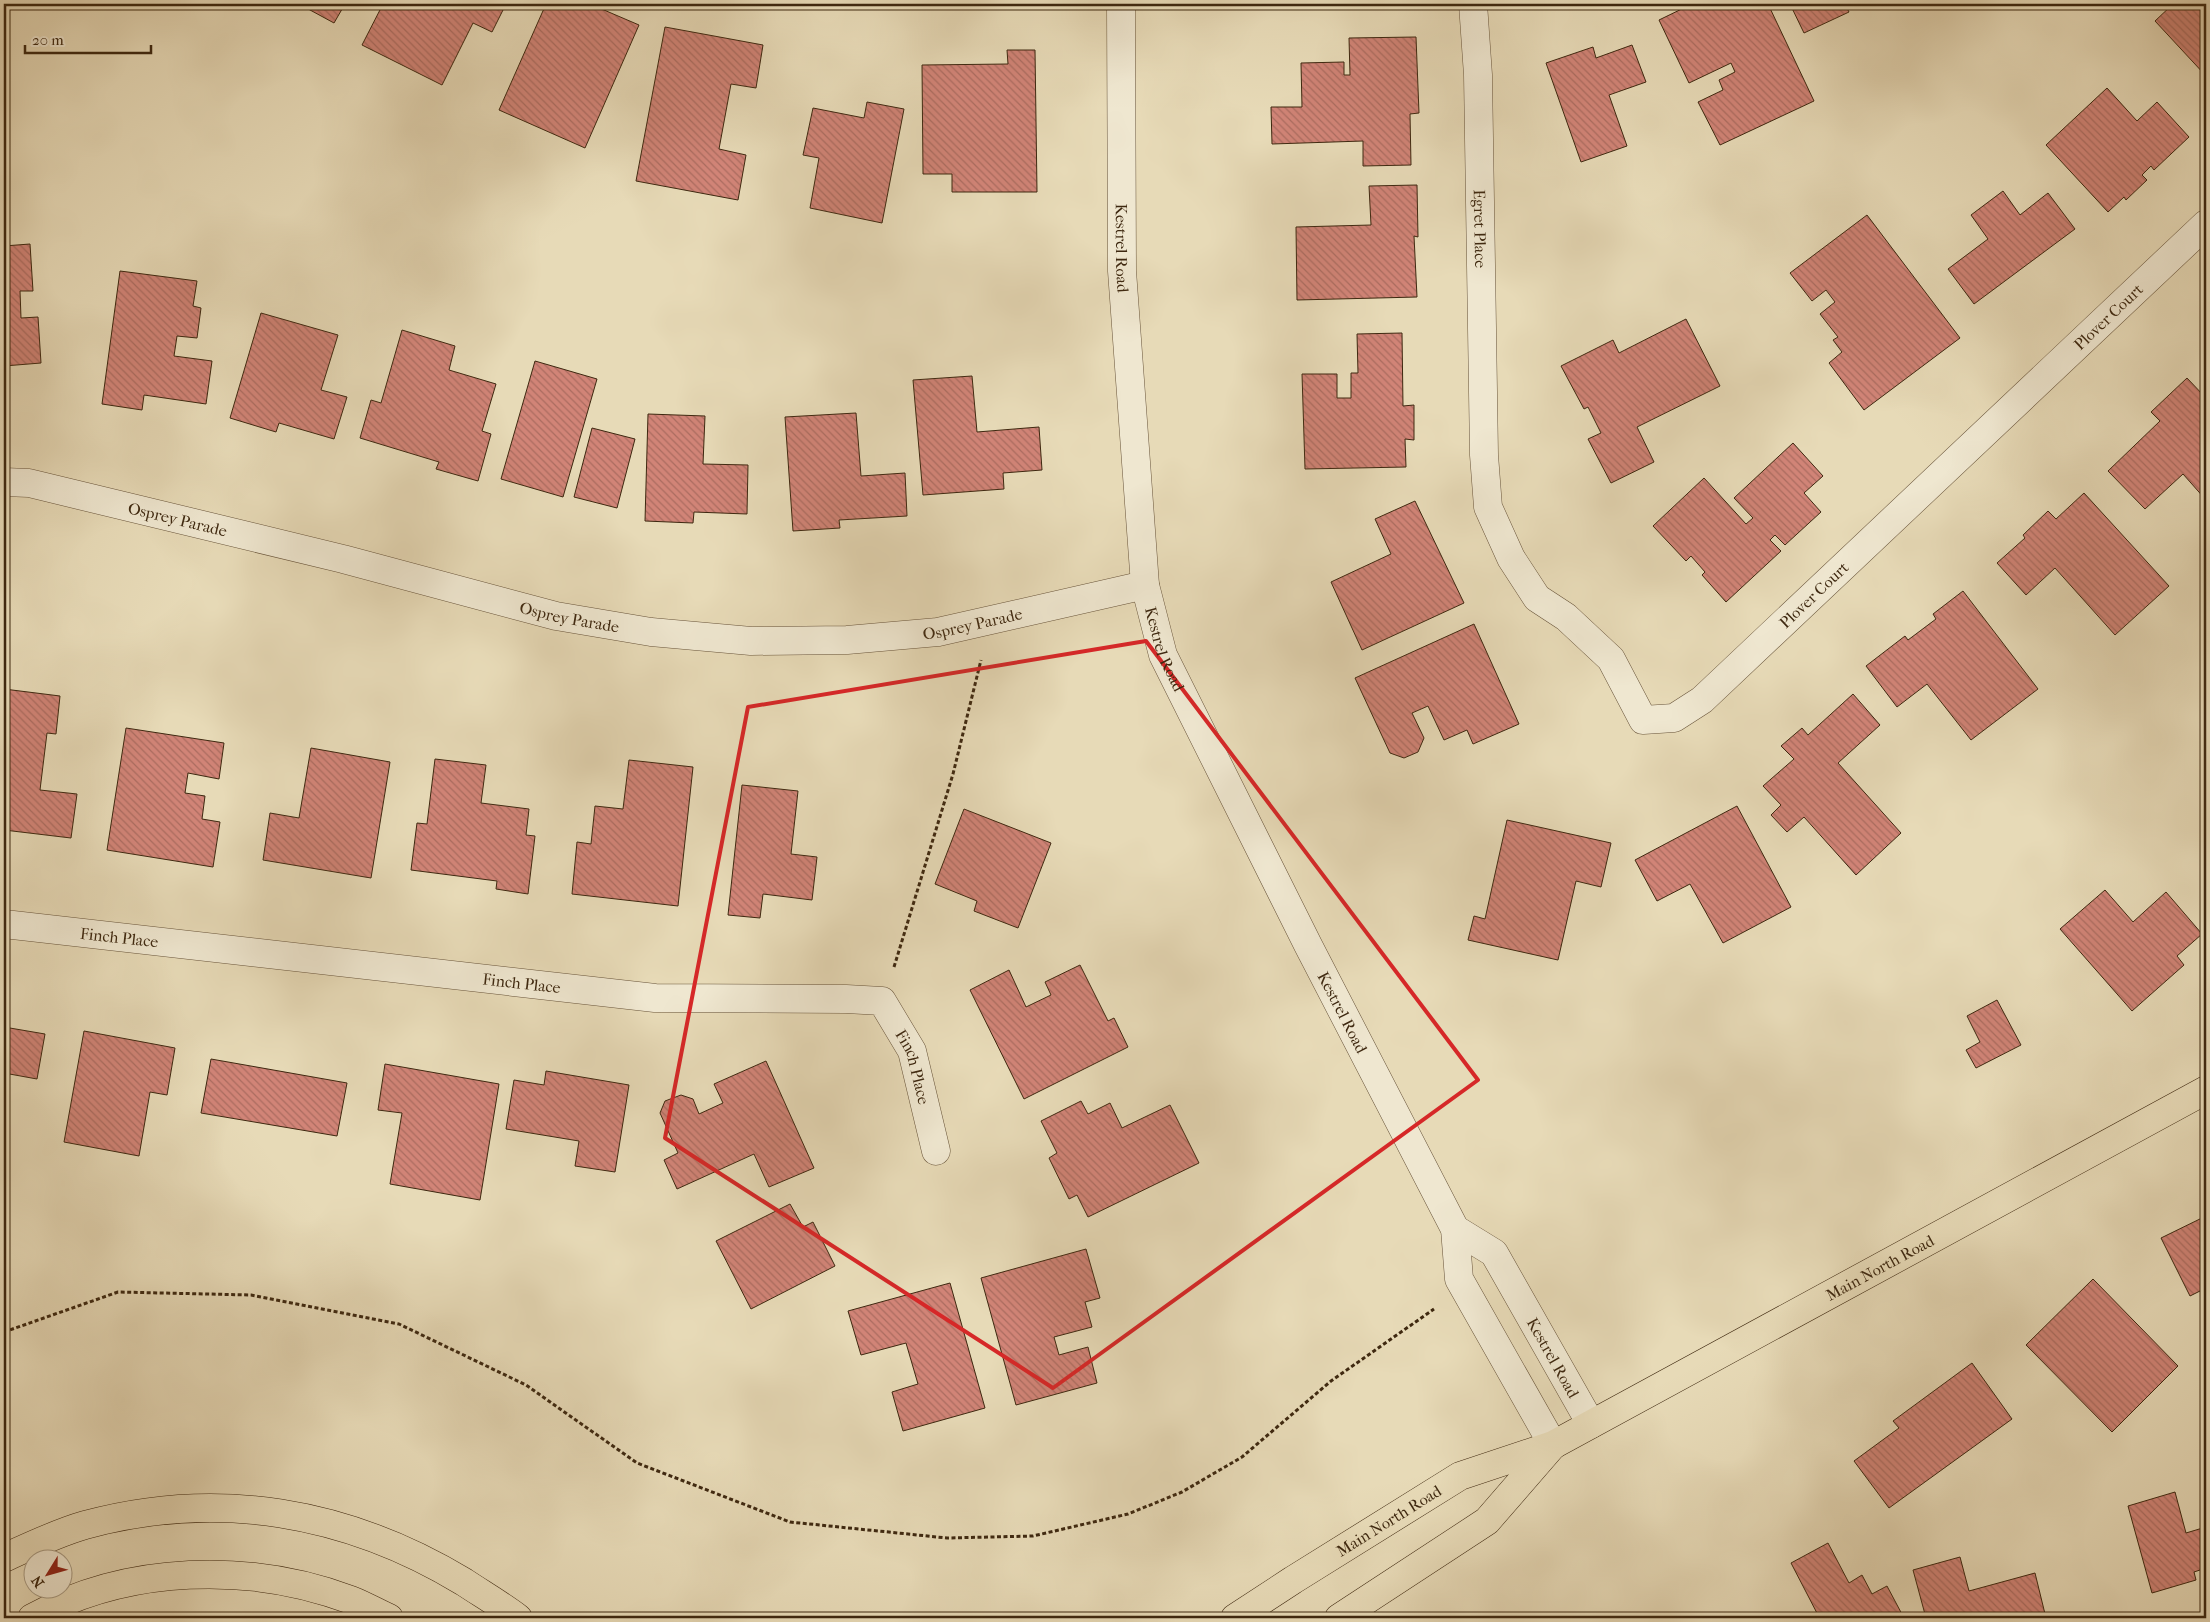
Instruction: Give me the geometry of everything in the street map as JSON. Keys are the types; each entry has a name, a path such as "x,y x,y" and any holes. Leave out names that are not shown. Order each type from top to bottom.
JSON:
{"main road":[{"name":"Main North Road","path":"1235,1618 1460,1476 1553,1444 2206,1090"},
{"name":"Main North Road","path":"1339,1618 1487,1521 1553,1444"},
{"path":"4,1558 40,1541 84,1526 127,1516 178,1510 223,1509 272,1512 324,1521 371,1536 448,1573 518,1618"},
{"path":"32,1618 85,1595 132,1582 173,1575 222,1574 306,1586 352,1600 389,1618"}],"street":[{"name":"Kestrel Road","path":"1121,4 1122,271 1145,585 1163,655 1308,945 1455,1229 1459,1279 1553,1444"},
{"name":"Egret Place","path":"1473,4 1478,74 1484,455"},
{"name":"Plover Court","path":"1484,455 1488,507 1510,558 1537,598 1566,617 1611,659 1643,720 1674,718 1702,700 2206,224"},
{"name":"Osprey Parade","path":"4,482 29,483 352,562 556,616 651,632 751,641 847,640 938,632 1145,585"},
{"name":"Finch Place","path":"4,924 655,998 846,999 882,1001 912,1051 936,1151"},
{"name":"Kestrel Road","path":"1455,1229 1494,1252 1591,1424"}],"path":[{"path":"892,973 953,774 982,654"},
{"path":"4,1332 118,1292 251,1295 399,1324 526,1386 637,1463 790,1522 947,1538 1033,1536 1128,1514 1182,1492 1242,1457 1331,1381 1442,1304"}],"highlighted area":[{"path":"1146,641 1478,1080 1053,1388 665,1138 748,707"}],"building":[{"path":"299,4 345,4 334,23"},
{"path":"383,4 506,4 492,32 473,23 442,85 362,45"},
{"path":"546,4 590,4 639,25 585,148 499,110"},
{"path":"1692,4 1768,4 1814,101 1720,145 1698,102 1723,90 1719,80 1735,72 1731,63 1689,83 1659,20"},
{"path":"1790,4 1845,4 1849,12 1804,33"},
{"path":"2173,4 2206,4 2206,76 2155,21"},
{"path":"665,27 763,45 756,88 731,84 719,149 746,155 738,200 636,181"},
{"path":"1416,37 1419,113 1410,114 1411,165 1363,166 1363,141 1272,144 1271,107 1302,107 1301,63 1344,62 1344,75 1350,75 1349,38"},
{"path":"1632,45 1646,82 1609,95 1627,146 1581,162 1546,63 1593,47 1596,58"},
{"path":"1007,50 1035,50 1037,192 952,192 952,174 923,174 922,65 1008,64"},
{"path":"2107,88 2137,121 2157,102 2189,137 2154,170 2151,166 2142,175 2147,180 2126,200 2124,197 2108,212 2046,145"},
{"path":"867,102 904,109 882,223 810,208 819,158 803,155 813,108 864,118"},
{"path":"1417,185 1418,237 1414,236 1417,297 1297,300 1296,227 1371,225 1369,186"},
{"path":"2003,191 2020,215 2048,193 2075,229 1974,304 1948,269 1988,239 1971,215"},
{"path":"1867,215 1960,338 1864,410 1829,363 1842,352 1833,340 1838,337 1820,314 1835,302 1826,290 1812,301 1790,273"},
{"path":"30,244 33,291 20,291 21,318 38,317 41,363 4,366 4,246"},
{"path":"120,271 197,281 193,306 201,308 197,338 177,336 174,356 212,361 206,404 144,395 142,410 102,404"},
{"path":"261,313 338,335 321,390 347,397 334,439 279,423 276,432 230,418"},
{"path":"1686,319 1720,386 1637,427 1654,462 1611,483 1588,439 1601,433 1588,407 1584,409 1561,366 1613,340 1619,353"},
{"path":"402,330 455,346 449,370 496,384 482,431 491,434 478,481 436,469 439,462 360,438 371,400 381,403"},
{"path":"1402,333 1403,406 1414,405 1414,440 1405,439 1406,467 1305,469 1302,374 1337,374 1337,398 1351,398 1351,373 1358,373 1357,334"},
{"path":"535,361 597,379 563,497 501,479"},
{"path":"972,376 977,432 1039,427 1042,470 1003,473 1004,489 923,495 913,380"},
{"path":"2187,378 2206,398 2206,500 2183,474 2145,509 2108,471 2160,421 2151,412"},
{"path":"856,413 861,476 905,473 907,516 839,520 840,528 793,531 785,417"},
{"path":"648,414 705,416 703,464 748,465 747,514 694,512 693,523 645,521"},
{"path":"592,428 635,439 617,508 574,497"},
{"path":"1793,443 1823,476 1804,493 1821,512 1785,545 1775,535 1770,540 1781,551 1726,602 1702,575 1705,572 1691,556 1686,561 1653,526 1704,478 1746,524 1753,518 1734,498"},
{"path":"2084,493 2169,586 2115,635 2055,568 2026,595 1997,563 2025,538 2023,535 2048,511 2056,519"},
{"path":"1415,501 1464,603 1362,650 1331,582 1391,554 1375,519"},
{"path":"1963,591 2038,689 1971,740 1927,684 1897,707 1866,666 1905,636 1908,640 1936,619 1933,614"},
{"path":"1474,624 1519,724 1473,744 1467,730 1444,740 1428,706 1412,713 1424,738 1418,752 1404,758 1390,753 1355,678"},
{"path":"4,689 60,696 56,734 47,733 40,790 77,794 71,838 4,830"},
{"path":"1853,694 1880,725 1838,763 1901,833 1856,875 1804,817 1787,832 1771,815 1781,805 1763,786 1794,759 1781,746 1802,728 1808,735"},
{"path":"126,728 224,743 219,779 188,773 185,793 205,796 202,819 220,822 213,867 107,850"},
{"path":"311,748 390,762 371,878 263,860 270,813 299,818"},
{"path":"435,759 486,765 481,803 529,809 526,835 535,836 528,894 496,889 497,881 411,870 417,823 427,824"},
{"path":"629,760 693,767 678,906 572,894 577,842 591,844 595,806 623,809"},
{"path":"742,785 798,791 791,854 817,857 812,900 763,894 760,918 728,915"},
{"path":"1737,806 1791,907 1723,943 1690,884 1657,901 1635,860"},
{"path":"964,809 1051,843 1018,928 974,911 977,901 935,884"},
{"path":"1507,820 1611,843 1601,887 1576,881 1558,960 1468,940 1474,916 1485,919"},
{"path":"2105,890 2133,922 2166,892 2202,934 2177,956 2184,965 2132,1011 2060,929"},
{"path":"1080,965 1108,1021 1114,1018 1128,1047 1024,1099 970,990 1009,970 1026,1007 1051,995 1045,982"},
{"path":"1997,1000 2021,1045 1976,1068 1966,1050 1980,1042 1967,1016"},
{"path":"4,1027 45,1034 37,1079 4,1073"},
{"path":"84,1031 175,1048 167,1095 150,1092 139,1156 64,1142"},
{"path":"211,1059 347,1083 337,1136 201,1113"},
{"path":"766,1061 814,1168 769,1187 754,1154 677,1189 664,1160 678,1153 660,1113 665,1101 681,1095 693,1099 699,1114 723,1103 714,1084"},
{"path":"385,1064 499,1084 480,1200 390,1184 402,1113 378,1110"},
{"path":"546,1071 629,1085 615,1172 575,1166 579,1141 506,1129 514,1080 544,1085"},
{"path":"1081,1101 1088,1114 1110,1103 1122,1128 1170,1105 1199,1163 1088,1217 1077,1195 1069,1199 1049,1158 1057,1153 1041,1121"},
{"path":"790,1204 803,1227 813,1222 835,1266 751,1309 716,1241"},
{"path":"2206,1216 2206,1288 2190,1296 2161,1238"},
{"path":"1086,1249 1100,1298 1085,1302 1092,1327 1054,1337 1059,1355 1088,1347 1097,1383 1016,1405 981,1278"},
{"path":"2093,1279 2178,1366 2112,1432 2026,1345"},
{"path":"950,1283 985,1408 903,1431 892,1392 918,1384 906,1343 861,1355 848,1311"},
{"path":"1972,1363 2012,1419 1889,1508 1854,1461 1899,1428 1893,1421"},
{"path":"2175,1492 2186,1533 2206,1527 2206,1568 2194,1572 2196,1580 2152,1593 2128,1506"},
{"path":"1828,1543 1849,1583 1862,1575 1872,1594 1887,1586 1904,1618 1816,1618 1819,1617 1791,1563"},
{"path":"1960,1557 1969,1591 2035,1573 2046,1618 1926,1618 1913,1570"}]}
